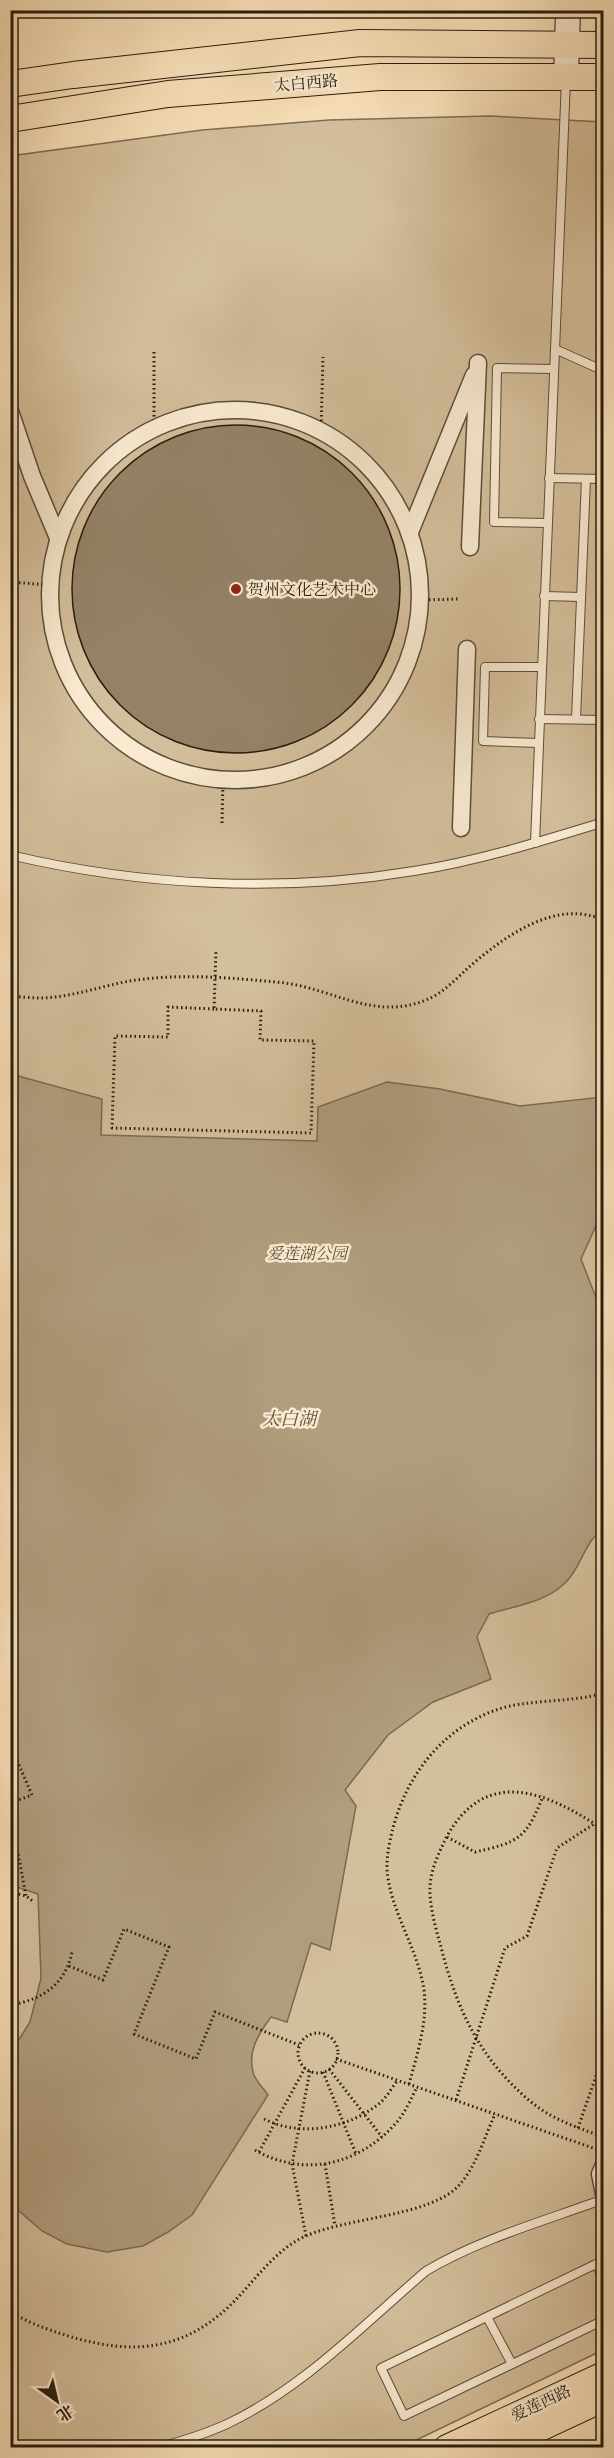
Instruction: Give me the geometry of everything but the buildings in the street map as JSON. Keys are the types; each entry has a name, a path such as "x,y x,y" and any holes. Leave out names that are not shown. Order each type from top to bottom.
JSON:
{"main road":[{"name":"太白西路","path":"10,84 360,44 603,45"},
{"name":"太白西路","path":"10,119 168,94 380,77 603,77"},
{"name":"爱莲西路","path":"447,2448 603,2374"},
{"name":"爱莲西路","path":"496,2448 603,2398"}],"street":[{"path":"566,77 568,10"},
{"path":"410,532 478,363 470,547"},
{"path":"232,410 278,415 321,430 359,456 389,491 410,532 418,561 420,600 414,642 395,689 363,729 322,759 274,777 224,781 173,771 127,748 90,713 63,669 50,619 51,568 58,538 77,496 107,461 144,433 154,430 187,416 232,410"},
{"path":"10,411 32,476 58,538"},
{"path":"461,828 467,649"},
{"path":"603,2165 600,2174 603,2194"}],"lane":[{"path":"535,843 546,523 566,77"},
{"path":"555,350 603,371"},
{"path":"497,368 494,522 546,523"},
{"path":"478,369 554,369"},
{"path":"549,478 603,479"},
{"path":"576,719 586,479"},
{"path":"544,596 581,597"},
{"path":"538,743 483,741 485,667 542,668"},
{"path":"539,719 603,720"},
{"path":"10,855 70,869 147,878 287,884 415,871 535,843 603,822"},
{"path":"157,2448 225,2425 274,2397 303,2378 426,2271 445,2260 603,2199"},
{"path":"603,2280 596,2265 381,2368 404,2416 603,2320"},
{"path":"487,2317 512,2364"}],"path":[{"path":"154,351 154,430"},
{"path":"321,430 323,357"},
{"path":"10,582 50,585"},
{"path":"420,600 460,599"},
{"path":"222,823 224,781"},
{"path":"10,996 43,998 142,979 176,976 285,982 333,994 370,1008 402,1008 428,1000 488,951 536,922 557,916 580,914 603,919"},
{"path":"214,1009 216,950"},
{"path":"168,1007 214,1009 261,1011 260,1040 314,1041 311,1133 112,1128 115,1036 168,1037 168,1007"},
{"path":"409,2084 419,2045 424,1993 420,1970 393,1899 387,1876 388,1846 400,1803 411,1781 431,1753 473,1719 498,1709 603,1693"},
{"path":"10,1744 32,1795 10,1803"},
{"path":"603,1830 578,1813 543,1796 504,1793 487,1797 471,1806 455,1822 432,1869 430,1895 447,1973 459,2008 494,2065 531,2102 564,2123 603,2137"},
{"path":"447,1837 475,1852 512,1842 531,1826 543,1796"},
{"path":"10,1810 26,1896"},
{"path":"456,2100 505,1948 527,1936 557,1848 594,1824"},
{"path":"10,1892 26,1896 34,1902"},
{"path":"69,1966 104,1980 124,1929 169,1947 134,2034 196,2059 215,2012 300,2045"},
{"path":"10,2006 46,1994 57,1985 69,1966 72,1952"},
{"path":"322,2033 333,2040 336,2046 336,2059 329,2069 323,2072 310,2071 305,2068 298,2057 300,2045 309,2035 322,2033"},
{"path":"578,2128 603,2053"},
{"path":"336,2059 603,2152"},
{"path":"305,2068 257,2151 272,2160 292,2164 325,2164 356,2154 382,2137 398,2121 417,2087"},
{"path":"329,2069 382,2137"},
{"path":"306,2236 292,2164 310,2071"},
{"path":"323,2072 356,2154"},
{"path":"264,2120 299,2130 344,2123 364,2114 382,2101 398,2080"},
{"path":"10,2310 47,2329 92,2344 150,2347 171,2342 195,2331 218,2316 277,2255 306,2236 335,2226 382,2217 448,2195 461,2183 472,2166 495,2114"},
{"path":"325,2164 335,2226"}],"green space":[{"name":"爱莲湖公园","path":"490,116 603,122 603,2350 402,2447 11,2447 10,156 202,130 329,120"}],"water":[{"name":"太白湖","path":"11,1074 102,1099 101,1135 317,1141 318,1107 387,1082 440,1089 520,1106 603,1097 603,1210 581,1259 598,1303 603,1310 603,1529 591,1541 571,1576 558,1589 530,1603 489,1614 477,1637 491,1679 433,1702 388,1735 345,1790 356,1806 330,1950 311,1943 287,2022 271,2017 258,2037 253,2051 254,2075 268,2095 192,2215 143,2246 107,2252 67,2244 42,2231 11,2204 11,2052 30,2022 41,1978 38,1894 10,1885"}],"place":[{"name":"贺州文化艺术中心","path":"236,589"}]}
